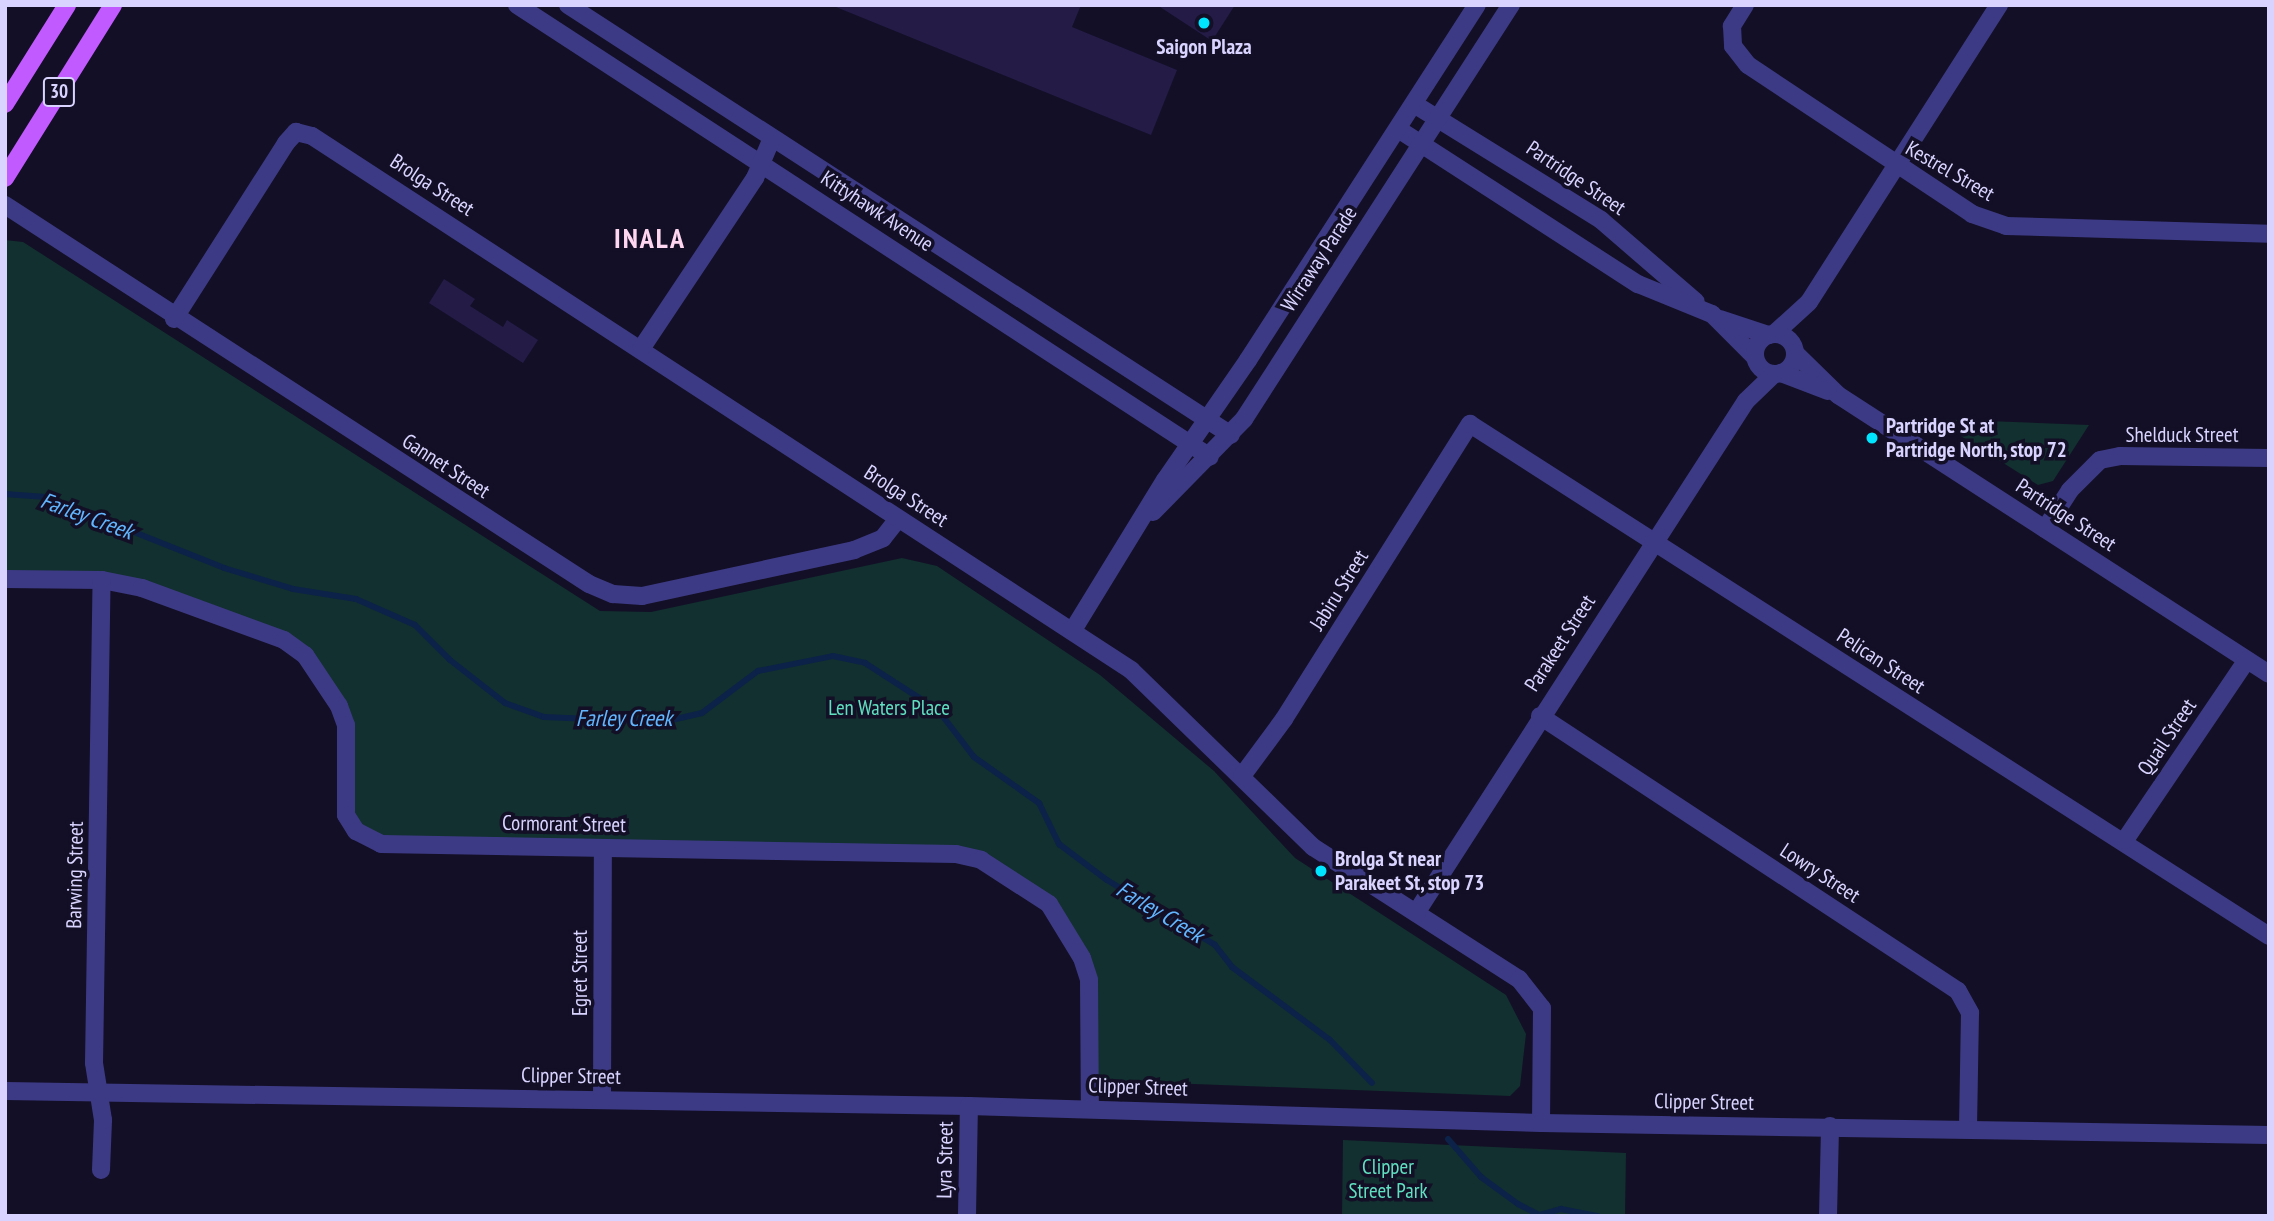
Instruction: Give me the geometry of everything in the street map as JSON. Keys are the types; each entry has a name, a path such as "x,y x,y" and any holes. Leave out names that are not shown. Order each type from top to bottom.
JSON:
{"main road":[{"name":"30","path":"5,104 67,5"},
{"name":"30","path":"5,178 113,5"}],"street":[{"name":"Kittyhawk Avenue","path":"517,5 1210,457"},
{"name":"Kittyhawk Avenue","path":"568,5 1209,418 1231,435"},
{"name":"Wirraway Parade","path":"1073,631 1145,519 1190,442 1209,418 1477,5"},
{"name":"Wirraway Parade","path":"1145,519 1231,435 1511,5"},
{"name":"Kestrel Street","path":"1745,5 1732,26 1733,46 1748,65 1897,167 1972,214 2006,226 2269,234"},
{"path":"1809,302 1758,343 1756,360 1778,374 1792,365 1809,302 1999,5"},
{"name":"Partridge Street","path":"1414,104 1601,220 1701,307 1720,319 1771,335"},
{"name":"Partridge Street","path":"1398,129 1626,278 1701,307"},
{"name":"Brolga Street","path":"174,319 296,132 312,136 1131,670 1314,847 1519,979 1536,996 1544,1022 1541,1123"},
{"path":"641,349 761,164 772,138"},
{"name":"Gannet Street","path":"5,205 174,319 589,584 613,594 642,596 854,550 883,538 898,519"},
{"name":"Partridge Street","path":"1720,319 1756,360"},
{"path":"1771,335 1786,337 1794,350"},
{"name":"Partridge Street","path":"1794,350 1838,395 2269,674"},
{"name":"Parakeet Street","path":"1746,401 1756,360"},
{"name":"Partridge Street","path":"1778,374 1838,395"},
{"name":"Parakeet Street","path":"1416,913 1540,716 1746,401 1778,374"},
{"name":"Pelican Street","path":"1470,424 2125,840 2269,936"},
{"name":"Jabiru Street","path":"1242,776 1284,719 1470,424"},
{"name":"Shelduck Street","path":"2045,529 2070,490 2100,460 2120,456 2269,458"},
{"name":"Cormorant Street","path":"5,579 102,580 142,588 284,640 305,656 339,706 346,725 346,815 356,831 381,844 957,854 981,860 1049,904 1082,958 1090,980 1090,1108"},
{"name":"Barwing Street","path":"101,1170 100,1090 94,1063 102,580"},
{"name":"Quail Street","path":"2125,840 2247,660"},
{"name":"Lowry Street","path":"1540,716 1958,991 1970,1013 1968,1129"},
{"name":"Egret Street","path":"603,848 603,1099"},
{"name":"Clipper Street","path":"5,1091 100,1090 1090,1108 1541,1123 2269,1135"},
{"name":"Lyra Street","path":"967,1216 969,1106"},
{"path":"1828,1216 1830,1126"}],"green space":[{"name":"Len Waters Place","path":"5,240 23,242 600,611 651,612 902,558 937,566 1100,675 1214,771 1295,858 1506,995 1526,1034 1520,1086 1510,1096 1090,1080 1089,980 1049,904 981,860 381,844 356,831 346,725 305,656 142,588 5,579"},
{"path":"1934,419 2089,425 2053,481 2038,485"},
{"name":"Clipper Street Park","path":"1343,1140 1626,1153 1625,1216 1342,1216"}],"building":[{"path":"831,5 1081,5 1072,27 1177,70 1151,135"},
{"name":"Saigon Plaza","path":"1157,5 1235,5 1212,41"},
{"path":"444,279 475,299 470,306 503,327 507,320 538,340 523,363 429,303"}],"waterway":[{"name":"Farley Creek","path":"5,494 46,497 224,568 293,589 356,599 415,625 450,660 505,703 544,717 663,722 702,713 758,671 833,656 865,663 938,710 974,757 1039,803 1059,844 1107,880 1215,945 1232,967 1330,1040 1372,1083"},
{"name":"Farley Creek","path":"1448,1139 1481,1177 1518,1204 1540,1215 1561,1209 1598,1216"}],"place":[{"name":"Saigon Plaza","path":"1204,23"},
{"name":"Partridge St at Partridge North, stop 72","path":"1872,438"},
{"name":"Brolga St near Parakeet St, stop 73","path":"1321,871"}],"district":[{"name":"INALA","path":"650,238"}]}
